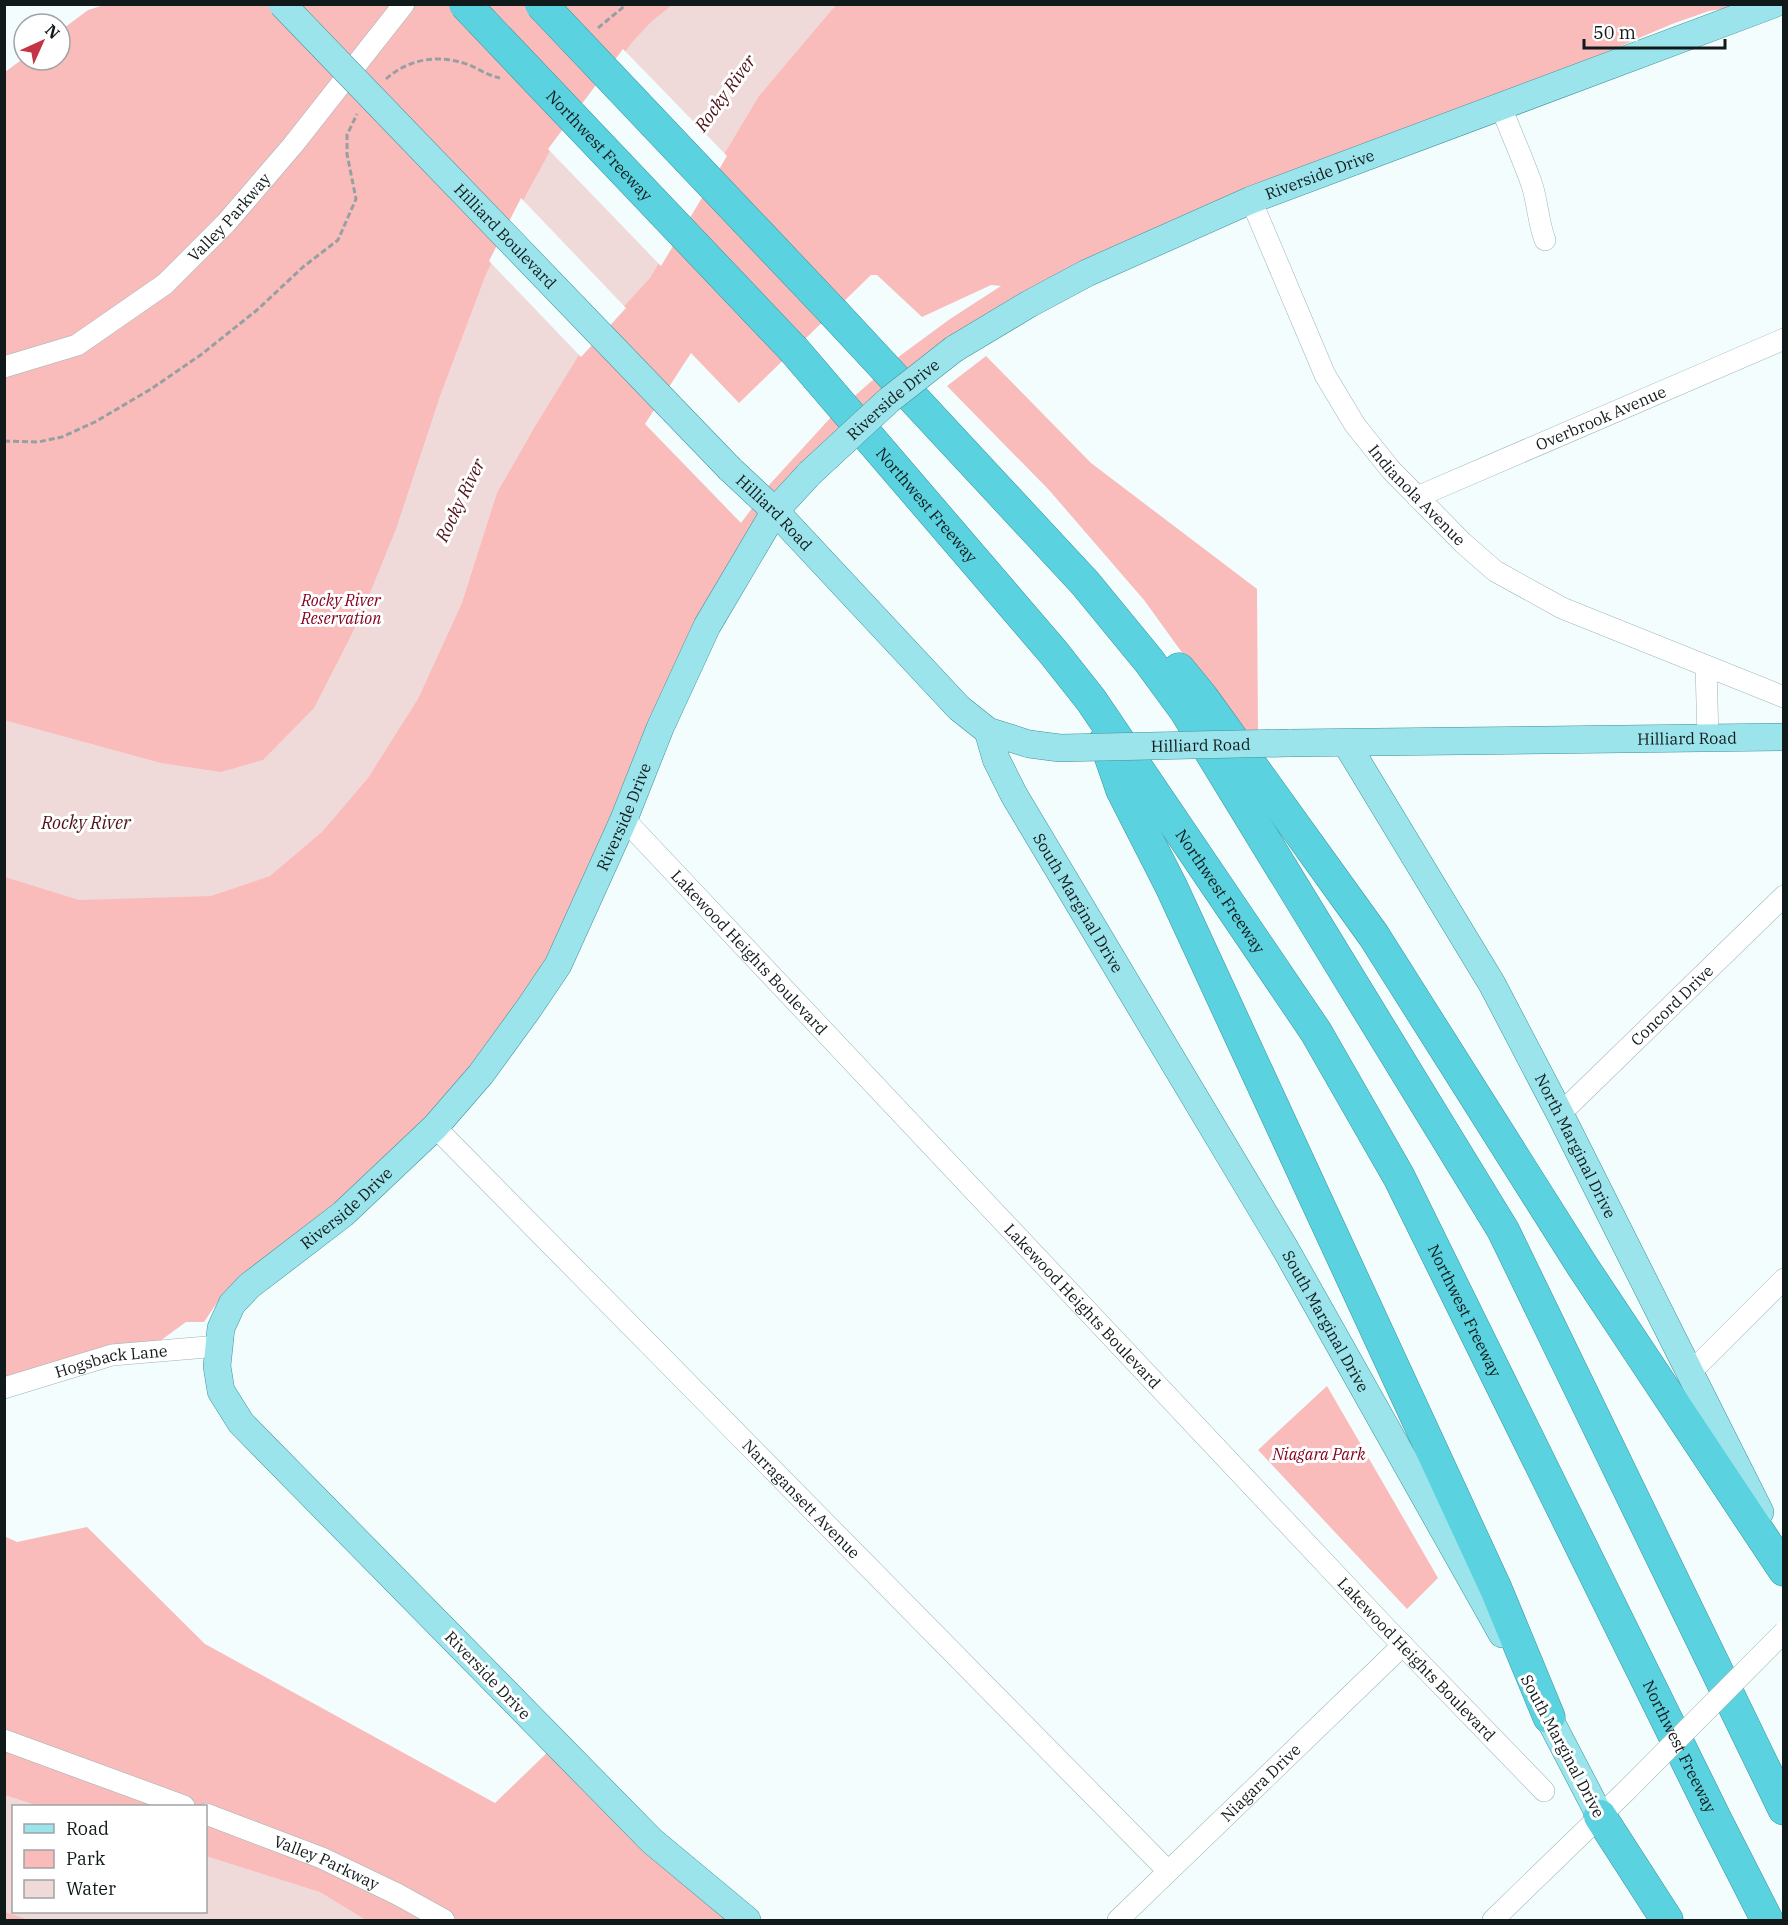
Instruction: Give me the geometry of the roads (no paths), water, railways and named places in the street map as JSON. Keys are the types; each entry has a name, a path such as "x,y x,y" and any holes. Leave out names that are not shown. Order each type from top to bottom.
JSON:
{"highway":[{"name":"Northwest Freeway","path":"465,4 794,350 1038,634 1090,700 1316,1032 1399,1177 1705,1799 1767,1920"},
{"path":"541,4 866,347 1085,583 1149,661 1185,710 1503,1230 1784,1809"},
{"path":"866,347 1019,489 1112,584 1202,697 1374,936 1583,1267 1784,1570"},
{"path":"1090,700 1122,790 1171,886 1486,1567 1549,1717"},
{"path":"1600,1816 1667,1920"}],"main road":[{"name":"Hilliard Boulevard","path":"282,4 730,469"},
{"name":"Riverside Drive","path":"747,1920 652,1841 241,1423 221,1391 217,1366 221,1328 232,1304 249,1286 343,1214 435,1127 481,1074 558,965 624,819 660,728 707,626 776,511 810,473 889,400 954,350 1029,304 1087,273 1251,200 1774,4"},
{"name":"Hilliard Road","path":"730,469 776,511 959,708 988,731 1029,744 1060,748 1289,742 1784,737"},
{"name":"South Marginal Drive","path":"988,731 996,759 1014,795 1286,1250 1549,1717 1651,1920"},
{"name":"North Marginal Drive","path":"1346,743 1492,984 1784,1559"}],"street":[{"name":"Valley Parkway","path":"4,367 77,345 165,284 226,223 286,154 404,4"},
{"path":"1501,107 1532,186 1538,208 1539,223 1545,240"},
{"name":"Indianola Avenue","path":"1251,200 1325,375 1355,425 1390,470 1495,572 1562,608 1784,697"},
{"name":"Overbrook Avenue","path":"1418,497 1784,339"},
{"path":"1706,666 1708,738"},
{"name":"Lakewood Heights Boulevard","path":"624,819 1403,1645 1544,1791"},
{"name":"Concord Drive","path":"1560,1114 1784,896"},
{"name":"Narragansett Avenue","path":"435,1127 1168,1871"},
{"path":"1689,1374 1784,1280"},
{"name":"Hogsback Lane","path":"4,1388 112,1355 219,1346"},
{"path":"1492,1920 1626,1791 1784,1632"},
{"name":"Niagara Drive","path":"1118,1920 1403,1645"},
{"path":"4,1740 181,1805"},
{"name":"Valley Parkway","path":"207,1814 322,1858 397,1894 444,1920"}],"water":[{"name":"Rocky River","path":"672,5 836,5 759,96 650,278 579,355 537,423 497,493 462,603 418,699 368,778 323,831 270,876 211,896 79,900 5,877 4,720 161,763 221,772 263,760 314,708 358,622 396,529 440,396 486,274 526,195 550,151 634,40"},
{"path":"5,1795 36,1805 12,1805 12,1913 207,1913 207,1856 320,1892 366,1920 29,1920 5,1912"}],"park label":[{"name":"Rocky River Reservation","path":"341,609"},
{"name":"Niagara Park","path":"1319,1454"}]}
